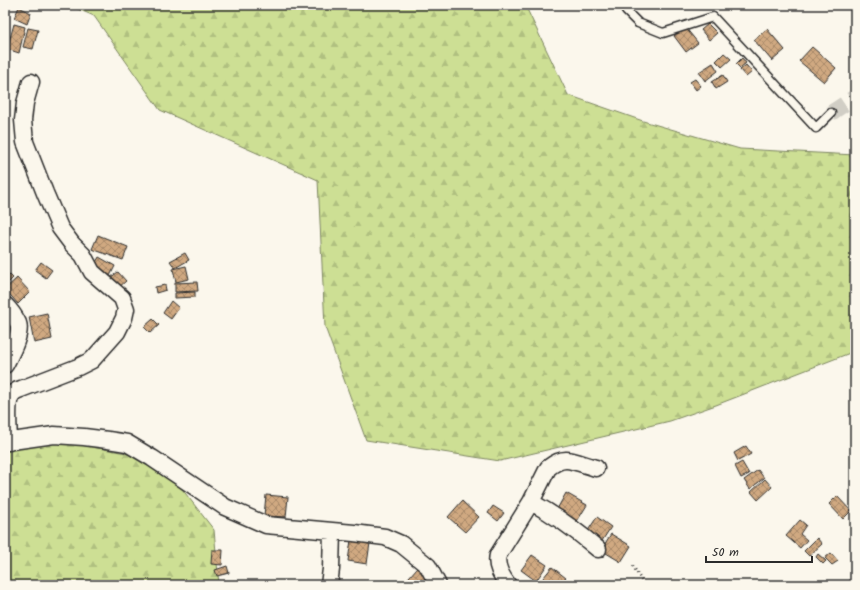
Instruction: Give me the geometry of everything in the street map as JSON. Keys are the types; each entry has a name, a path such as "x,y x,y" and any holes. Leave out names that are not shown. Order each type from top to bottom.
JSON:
{"street":[{"path":"31,82 22,120 26,142 45,193 60,228 72,244 83,254 92,272 122,298 126,309 124,318 117,332 92,360 21,389 10,396 8,404 7,442 54,435 84,437 127,443 225,507 266,525 385,537 401,544 428,566 438,585"},
{"path":"5,305 18,324 19,332 5,365"},
{"path":"508,585 497,566 496,560 531,502 548,468 560,461 566,460 596,468"},
{"path":"531,502 578,532 598,549"},
{"path":"329,585 332,568 332,531"}],"lane":[{"path":"627,5 626,11 638,23 663,33 713,17 816,128 831,113"}],"path":[{"path":"632,566 644,585"}],"green space":[{"path":"69,5 525,5 568,95 643,121 740,149 855,155 855,351 716,405 670,421 500,461 366,440 325,327 318,180 160,110 94,16"},
{"path":"47,439 143,456 182,489 214,530 219,585 5,585 5,449"}],"building":[{"path":"19,7 31,13 27,24 14,18"},
{"path":"14,24 25,27 19,53 7,49"},
{"path":"708,24 717,33 709,40 701,30"},
{"path":"685,27 698,43 686,52 674,36"},
{"path":"28,28 38,30 33,49 23,47"},
{"path":"767,29 785,50 772,61 754,40"},
{"path":"812,47 836,68 824,82 799,61"},
{"path":"724,53 731,59 722,67 716,61"},
{"path":"742,58 746,63 740,68 736,64"},
{"path":"713,63 718,71 705,81 699,72"},
{"path":"746,65 752,72 746,77 740,70"},
{"path":"723,75 727,82 716,89 712,82"},
{"path":"695,79 701,86 696,90 690,82"},
{"path":"98,235 128,247 123,260 92,249"},
{"path":"185,253 189,260 175,268 170,261"},
{"path":"99,257 115,266 109,278 92,269"},
{"path":"41,262 52,270 46,278 35,270"},
{"path":"186,266 189,279 176,282 173,269"},
{"path":"118,272 126,281 118,288 110,278"},
{"path":"8,273 13,278 7,284 5,282 5,277"},
{"path":"17,278 30,292 18,304 5,289"},
{"path":"197,282 198,291 175,292 175,283"},
{"path":"165,285 166,290 156,293 155,287"},
{"path":"195,292 195,297 175,298 175,293"},
{"path":"171,301 179,308 171,319 163,313"},
{"path":"47,313 52,339 34,343 29,317"},
{"path":"153,319 159,325 150,333 144,327"},
{"path":"746,446 751,454 738,461 734,453"},
{"path":"742,462 749,474 741,478 735,466"},
{"path":"758,470 764,478 750,489 744,480"},
{"path":"765,479 772,487 758,500 751,492"},
{"path":"566,493 587,505 576,523 556,511"},
{"path":"266,495 288,497 286,517 264,516"},
{"path":"837,496 851,511 843,519 829,504"},
{"path":"462,501 479,517 465,532 448,517"},
{"path":"493,506 504,513 498,521 488,513"},
{"path":"597,517 611,527 600,544 585,535"},
{"path":"800,520 806,525 800,534 807,540 800,548 786,536"},
{"path":"611,534 631,546 621,562 601,550"},
{"path":"817,538 822,544 809,556 804,551"},
{"path":"351,540 370,543 367,564 348,561"},
{"path":"212,550 223,550 222,565 211,564"},
{"path":"831,553 838,561 832,565 825,558"},
{"path":"818,554 826,561 823,564 816,557"},
{"path":"532,555 547,565 536,581 521,570"},
{"path":"227,566 229,573 217,576 215,570"},
{"path":"552,567 566,578 560,585 541,585 539,583"},
{"path":"417,568 429,578 423,585 402,585"},
{"path":"567,580 575,585 563,585"}],"tunnel":[{"path":"831,113 855,97"}]}
